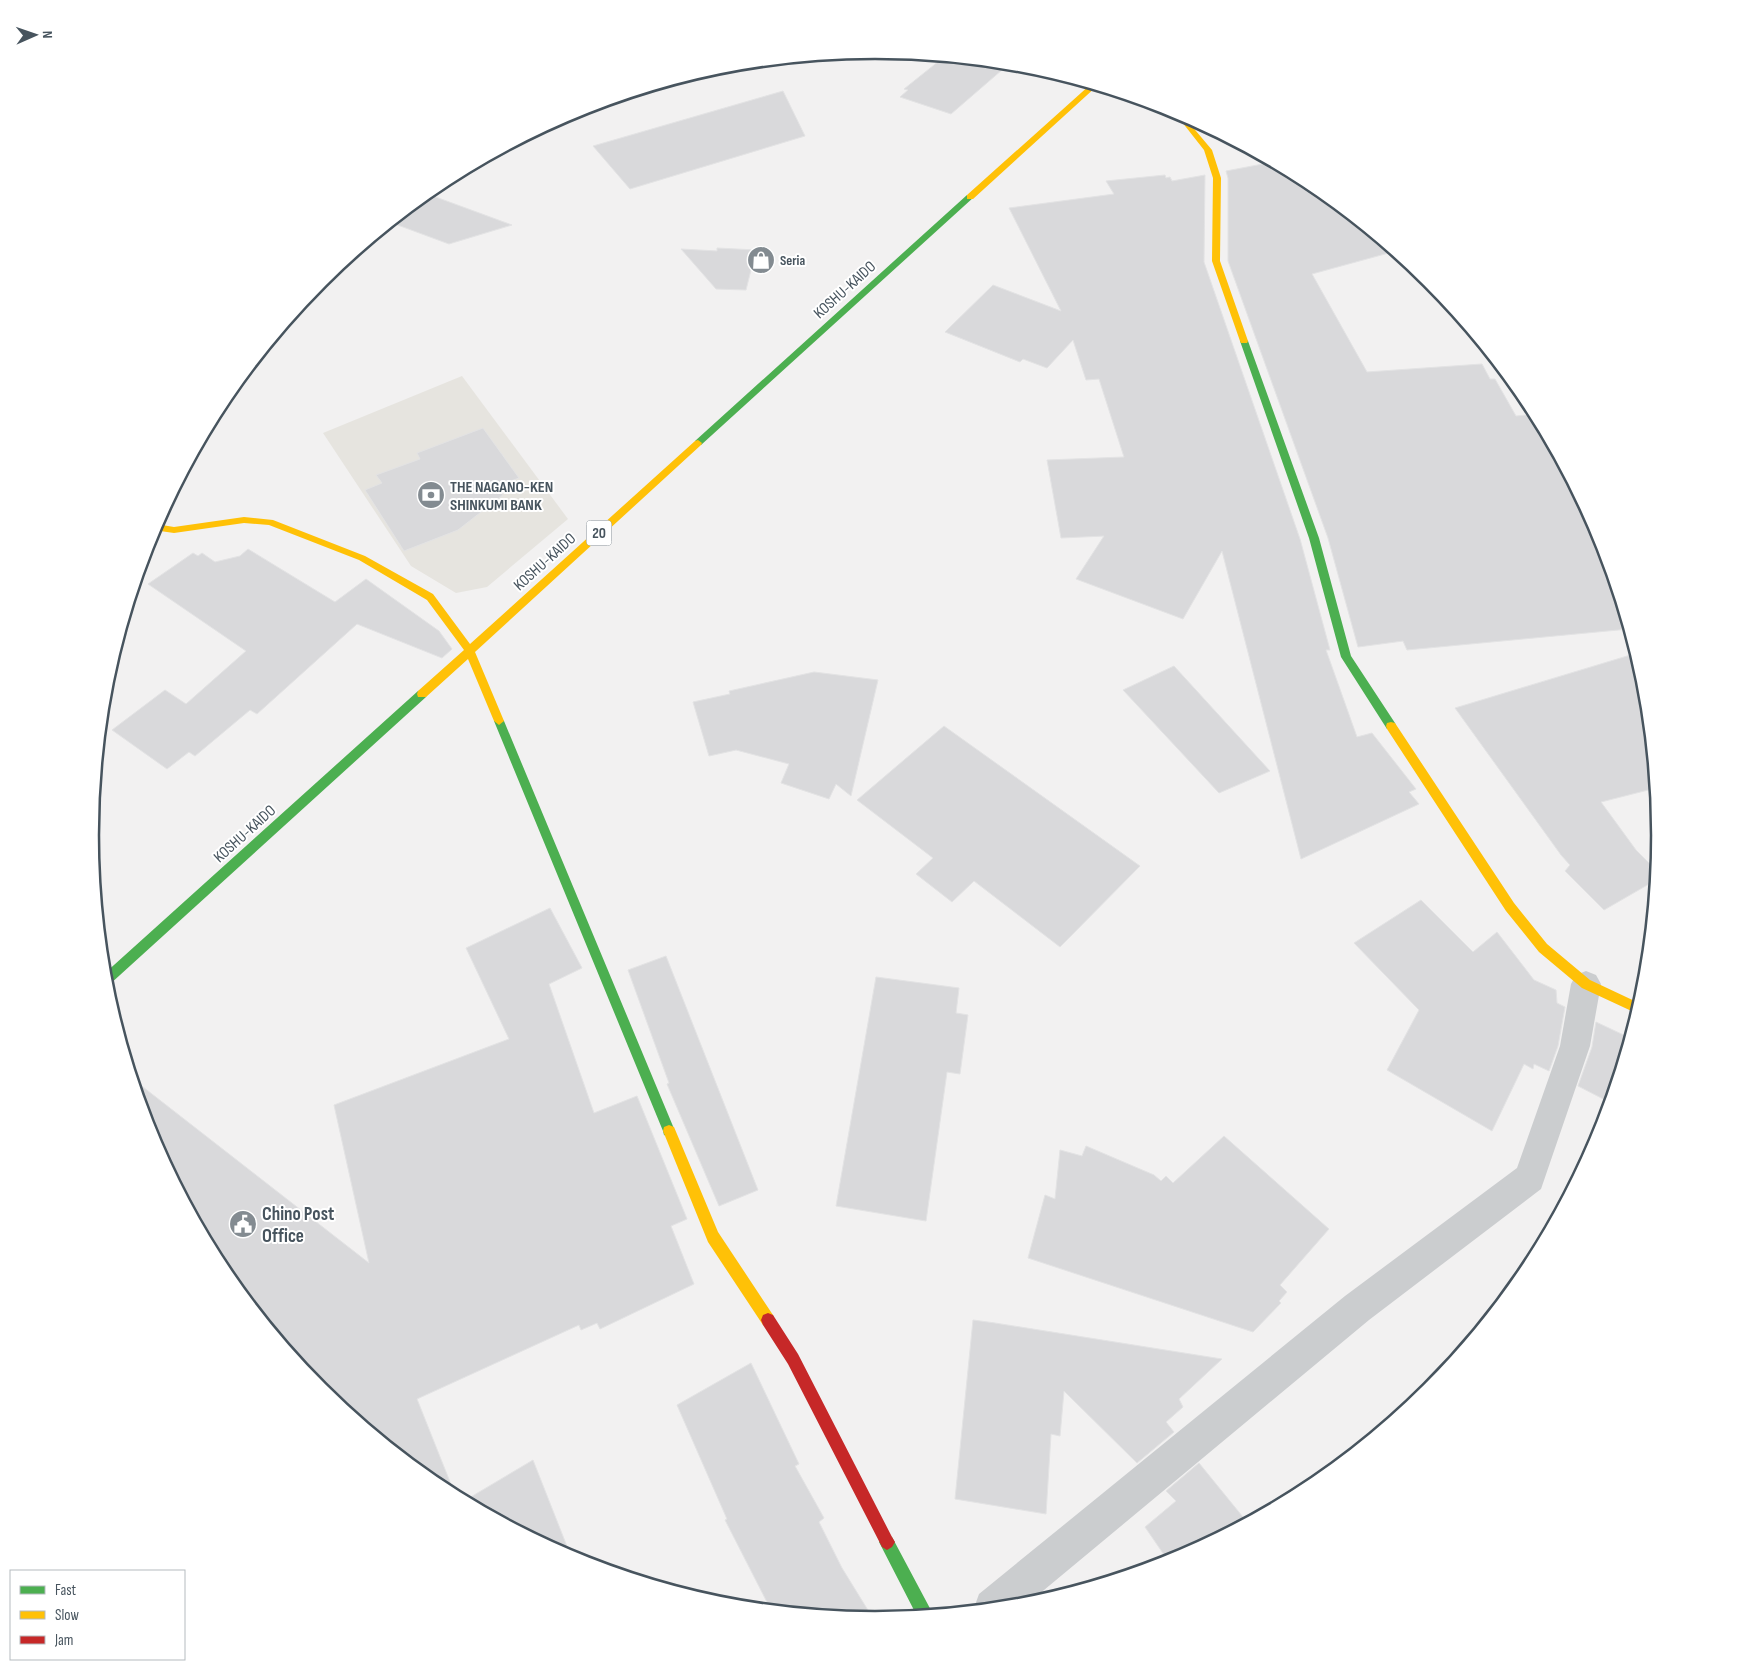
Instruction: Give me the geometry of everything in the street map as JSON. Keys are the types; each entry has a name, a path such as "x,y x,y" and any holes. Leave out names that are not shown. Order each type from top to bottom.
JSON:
{"main road":[{"name":"KOSHU-KAIDO","path":"112,974 1089,89"},
{"path":"1187,124 1208,150 1217,178 1216,261 1314,538 1346,657 1510,907 1543,948 1586,984 1632,1006"},
{"path":"163,528 174,530 244,520 270,522 362,558 430,597 469,650 713,1237 793,1359 921,1610"}],"street":[{"path":"1002,1600 1357,1308 1530,1178 1575,1046 1586,984"}],"shaded area":[{"path":"462,376 568,519 487,587 456,593 411,566 323,433"}],"building":[{"path":"939,61 1002,70 951,114 900,97 908,90 904,89"},
{"path":"783,91 805,136 630,189 593,146"},
{"path":"1265,164 1348,219 1389,253 1312,274 1367,372 1482,364 1490,379 1495,379 1516,416 1528,415 1548,447 1572,492 1593,538 1611,585 1624,630 1407,650 1403,641 1358,647 1328,538 1228,261 1228,178 1226,171"},
{"path":"1165,175 1166,178 1170,177 1172,181 1205,175 1204,262 1300,539 1330,650 1326,650 1357,737 1372,733 1416,789 1409,792 1419,804 1301,859 1222,551 1183,619 1076,579 1104,536 1061,538 1047,460 1124,457 1099,379 1086,380 1073,340 1047,368 1023,359 1020,362 945,332 993,285 1061,311 1009,208 1114,194 1106,181"},
{"path":"435,197 512,225 449,244 396,224"},
{"path":"717,248 756,250 746,290 716,289 681,249 717,251"},
{"name":"THE NAGANO-KEN SHINKUMI BANK","path":"483,428 519,478 497,486 503,495 458,530 404,551 365,490 382,483 376,475 420,459 417,453"},
{"path":"248,549 335,602 366,579 439,631 452,649 442,658 357,624 257,714 250,710 195,756 189,752 167,769 112,730 165,690 186,704 246,651 148,584 193,553 198,556 202,553 215,562 240,556"},
{"path":"1630,655 1645,734 1650,789 1601,802 1636,850 1651,865 1650,883 1604,910 1565,871 1570,865 1455,708"},
{"path":"1174,666 1270,771 1219,793 1123,690"},
{"path":"814,672 878,680 851,796 836,784 829,799 781,783 789,764 736,750 709,756 693,702 730,694 729,691"},
{"path":"944,726 1140,866 1060,947 974,881 952,902 916,874 933,858 857,800"},
{"path":"1421,900 1473,952 1497,932 1534,980 1556,990 1557,1003 1565,1007 1558,1046 1549,1071 1534,1064 1533,1069 1524,1064 1492,1131 1387,1070 1419,1010 1354,943"},
{"path":"550,908 582,968 549,984 594,1113 637,1096 687,1219 671,1226 694,1284 600,1329 597,1323 581,1330 579,1325 417,1399 451,1484 403,1451 364,1419 292,1347 260,1308 230,1266 203,1223 179,1178 158,1132 140,1085 369,1263 334,1105 509,1039 466,948"},
{"path":"666,956 758,1190 719,1206 667,1084 669,1083 628,970"},
{"path":"876,977 959,988 956,1013 968,1015 960,1074 947,1072 926,1221 836,1206"},
{"path":"1596,1022 1625,1036 1605,1100 1578,1086 1592,1047"},
{"path":"1224,1136 1329,1229 1280,1285 1287,1292 1279,1301 1281,1303 1253,1332 1028,1258 1045,1195 1055,1199 1060,1150 1082,1156 1086,1146 1154,1175 1161,1181 1166,1176 1173,1183"},
{"path":"973,1320 1222,1359 1179,1399 1183,1407 1166,1422 1174,1432 1137,1463 1064,1391 1060,1436 1051,1434 1046,1514 955,1499"},
{"path":"751,1363 799,1464 795,1466 824,1518 819,1522 842,1568 868,1611 825,1610 768,1604 725,1520 727,1519 677,1405"},
{"path":"533,1460 567,1547 532,1531 471,1497"},
{"path":"1199,1463 1244,1518 1164,1555 1145,1527 1176,1501 1166,1491"}],"traffic: fast":[{"path":"698,443 970,197"},
{"path":"1244,341 1314,538 1346,657 1391,726"},
{"path":"112,975 422,694"},
{"path":"499,721 669,1131"},
{"path":"887,1542 922,1610"}],"traffic: slow":[{"path":"970,197 1089,89"},
{"path":"1187,124 1208,150 1217,178 1216,261 1244,341"},
{"path":"422,694 698,443"},
{"path":"162,528 174,530 244,520 270,522 362,558 430,597 469,650 499,721"},
{"path":"1391,726 1510,907 1543,948 1586,984 1632,1006"},
{"path":"669,1131 713,1237 768,1320"}],"traffic: jam":[{"path":"768,1320 793,1359 887,1542"}],"place":[{"name":"Seria","path":"761,260"},
{"name":"THE NAGANO-KEN SHINKUMI BANK","path":"431,495"},
{"name":"Chino Post Office","path":"243,1224"}]}
